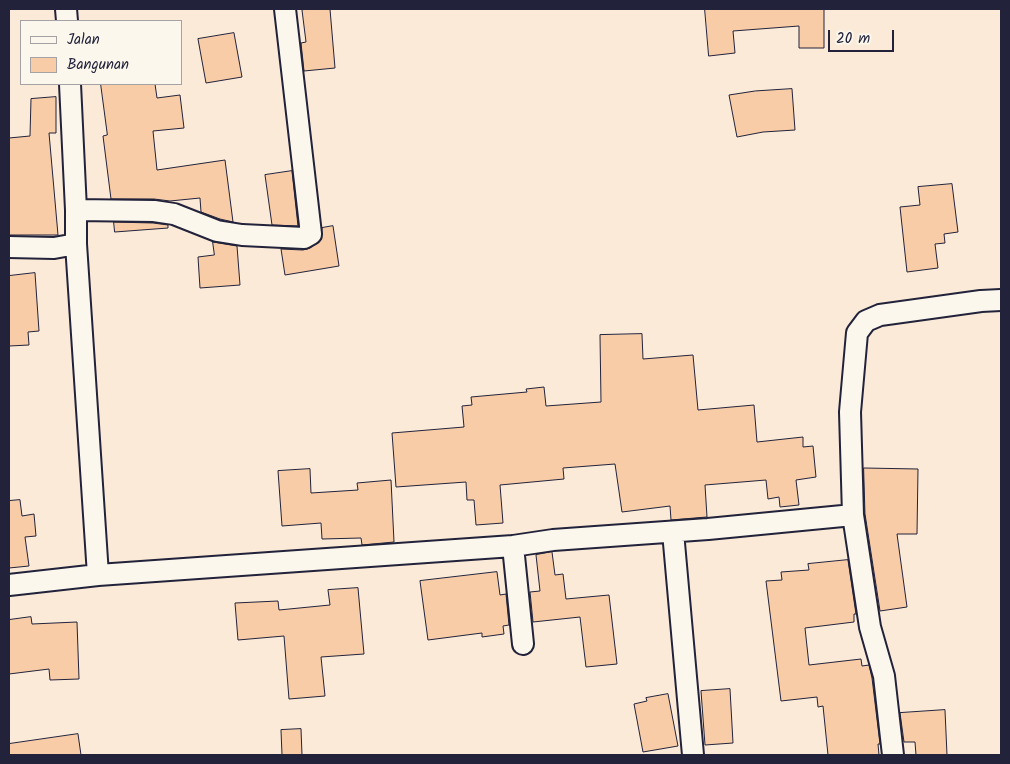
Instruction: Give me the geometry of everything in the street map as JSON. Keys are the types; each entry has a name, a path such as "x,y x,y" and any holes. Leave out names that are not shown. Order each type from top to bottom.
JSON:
{"street":[{"path":"76,210 154,211 174,214 217,230 242,235 304,238 311,234 285,9"},
{"path":"70,85 76,244 98,575"},
{"path":"9,247 54,248 76,244"},
{"path":"893,755 884,676 870,627 853,515 850,412 857,333 866,321 880,315 1001,300"},
{"path":"9,585 98,575 513,546 553,540 673,532 853,515"},
{"path":"673,532 694,755"},
{"path":"513,546 523,644"}],"building":[{"path":"330,9 335,68 304,71 301,43 306,42 302,10"},
{"path":"705,9 824,9 824,48 799,48 799,26 733,31 735,53 709,56"},
{"path":"234,33 242,77 206,83 198,39"},
{"path":"101,85 155,85 157,98 180,95 184,128 153,131 157,170 225,160 233,222 201,212 200,198 170,201 111,199 103,136 107,135"},
{"path":"792,89 795,130 763,132 737,137 729,95 755,91"},
{"path":"56,97 56,133 49,133 58,235 9,235 9,138 30,136 31,99"},
{"path":"292,171 298,226 272,225 265,175"},
{"path":"952,184 958,232 944,234 945,243 935,244 938,268 907,272 900,207 920,205 918,187"},
{"path":"114,222 153,223 168,225 168,228 115,232"},
{"path":"333,226 339,266 285,275 281,249 303,250 310,248 321,240 322,228"},
{"path":"213,242 237,246 240,285 200,288 198,257 214,255"},
{"path":"35,273 39,331 28,332 29,345 9,346 9,276"},
{"path":"642,334 643,359 693,355 698,410 754,405 757,442 803,437 803,447 813,446 816,477 796,480 799,505 780,507 779,497 768,499 766,480 705,485 707,517 671,520 670,506 622,512 615,464 563,468 564,479 500,485 503,523 476,525 474,500 467,500 466,482 396,487 392,433 464,427 462,406 472,405 471,397 527,392 526,389 544,387 546,406 601,402 600,335"},
{"path":"864,468 918,469 917,534 897,534 907,607 880,611 865,514"},
{"path":"310,469 311,493 358,490 357,483 391,480 394,542 362,545 361,538 322,539 321,523 282,526 278,471"},
{"path":"20,500 22,516 34,514 36,536 25,537 29,566 9,568 9,501"},
{"path":"552,552 555,575 563,574 566,599 609,595 617,664 586,667 580,617 533,622 530,592 540,591 536,555"},
{"path":"848,560 856,614 854,614 854,622 805,628 809,665 861,659 862,666 869,665 880,744 878,744 879,755 828,755 823,706 818,707 817,697 781,701 766,581 782,580 781,572 809,570 808,564"},
{"path":"497,572 500,595 506,594 509,625 503,626 504,634 482,637 482,633 428,640 420,581"},
{"path":"358,588 364,654 321,657 325,696 289,699 284,636 238,640 235,603 278,601 279,610 330,605 328,590"},
{"path":"31,617 32,624 77,622 79,679 50,680 49,669 9,674 9,620"},
{"path":"730,689 733,743 705,745 701,691"},
{"path":"668,694 678,746 643,752 634,704 647,701 646,698"},
{"path":"945,710 947,755 916,755 915,742 904,742 900,713"},
{"path":"301,729 302,755 282,755 281,730"},
{"path":"78,734 81,755 9,755 9,744"}]}
